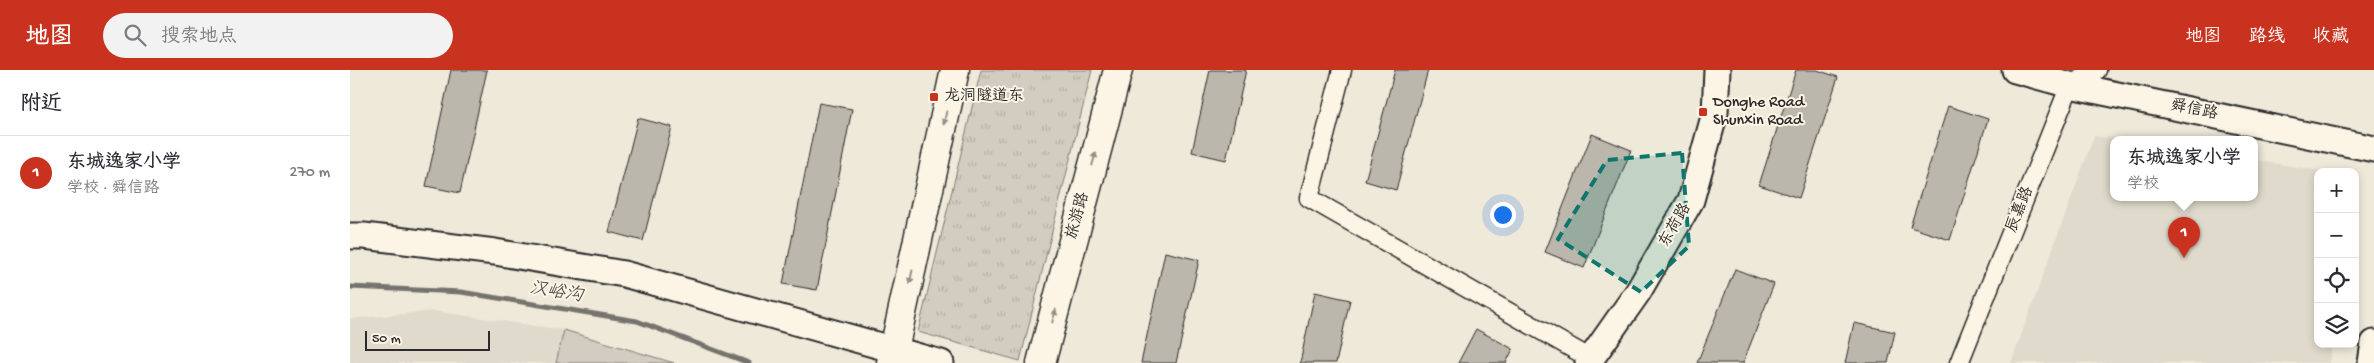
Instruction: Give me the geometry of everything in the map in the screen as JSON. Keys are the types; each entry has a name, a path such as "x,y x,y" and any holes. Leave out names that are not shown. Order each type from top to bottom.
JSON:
{"main road":[{"path":"893,356 955,70"},
{"name":"旅游路","path":"1041,363 1118,70"}],"street":[{"path":"1342,70 1309,198 1589,361"},
{"name":"东荷路","path":"1589,361 1638,292 1691,200 1715,113 1717,70"},
{"name":"舜信路","path":"2015,70 2070,85 2374,149"},
{"path":"2070,85 2097,70"},
{"name":"辰嘉路","path":"1959,363 2070,85"},
{"path":"350,236 364,236 495,252 624,274 893,356 941,363"},
{"path":"2371,363 2374,343"}],"highlighted area":[{"path":"1682,153 1689,246 1641,292 1558,239 1607,160"}],"shaded area":[{"path":"2094,136 2110,138 2110,201 2258,201 2258,161 2314,170 2314,348 2332,348 2330,363 2011,363"},
{"path":"434,311 564,330 557,363 350,363 350,319"}],"green space":[{"path":"981,70 1092,70 1020,361 918,332"},
{"path":"564,330 674,363 556,363"}],"building":[{"path":"451,70 487,70 460,193 426,186"},
{"path":"1210,70 1246,70 1226,160 1192,152"},
{"path":"1395,70 1428,70 1396,190 1365,181"},
{"path":"1796,70 1817,70 1838,77 1799,198 1759,185"},
{"path":"819,103 852,109 817,290 783,284"},
{"path":"1948,106 1988,119 1950,240 1910,227"},
{"path":"638,118 672,127 643,241 609,232"},
{"path":"1592,134 1631,150 1584,268 1545,252"},
{"path":"1165,252 1199,260 1176,363 1141,363"},
{"path":"1735,269 1774,284 1743,363 1697,363"},
{"path":"1315,292 1350,300 1336,363 1300,363"},
{"path":"1854,323 1895,332 1888,363 1845,363"},
{"path":"1476,329 1513,349 1506,363 1458,363"}],"waterway":[{"name":"汉峪沟","path":"350,287 461,292 637,321 749,363"}],"place":[{"name":"龙洞隧道东","path":"934,97"},
{"name":"Donghe Road Shunxin Road","path":"1703,112"},
{"name":"东城逸家小学","path":"2184,258"}]}
